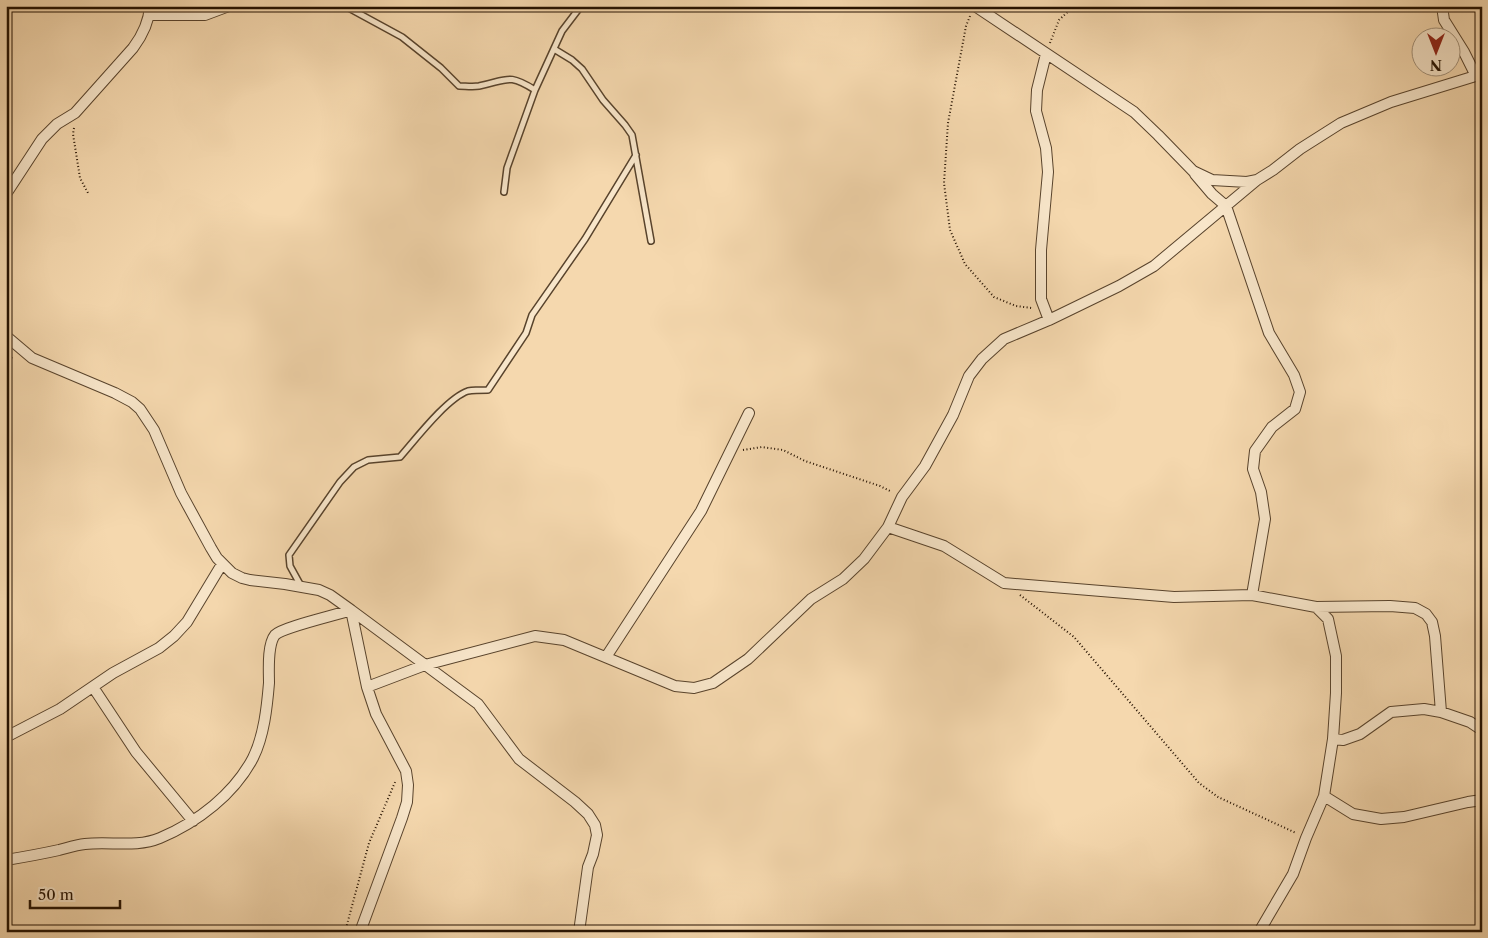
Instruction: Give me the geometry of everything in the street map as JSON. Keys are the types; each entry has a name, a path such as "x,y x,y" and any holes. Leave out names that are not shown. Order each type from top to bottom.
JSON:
{"street":[{"path":"6,194 42,139 57,124 75,113 133,48 140,38 150,11 205,14 229,6"},
{"path":"367,687 425,665 535,636 564,640 676,686 694,688 713,683 748,659 811,598 843,579 864,559 888,527 902,497 924,466 953,415 969,376 982,358 1004,339 1049,320 1119,286 1154,266 1257,180 1341,122 1391,102 1479,75 1444,20 1442,6"},
{"path":"973,10 1046,54 1134,112 1193,171 1212,194 1226,206 1269,333 1294,375 1300,392 1295,408 1272,427 1255,451 1252,469 1261,492 1265,519 1252,595"},
{"path":"1046,54 1037,90 1036,111 1046,148 1048,172 1041,250 1041,299 1049,320"},
{"path":"1193,171 1212,180 1247,182 1257,180"},
{"path":"6,336 32,358 115,393 140,408 154,430 181,493 211,548 222,564 242,578 301,586 330,594 478,704 519,759 576,802 588,814 595,825 596,835 593,854 588,867 579,932"},
{"path":"606,657 701,511 749,413"},
{"path":"888,527 944,546 1004,583 1174,597 1252,595 1316,607 1390,606 1415,608 1426,614 1432,622 1435,636 1441,712"},
{"path":"6,737 60,709 113,672 159,648 174,636 187,622 222,564"},
{"path":"1259,932 1293,874 1324,796 1333,739 1336,656 1328,619 1316,607"},
{"path":"351,610 367,687 376,714 406,771 408,785 407,802 402,818 360,932"},
{"path":"6,860 81,844 102,842 141,844 159,839 194,821 229,792 253,758 259,743 265,716 270,645 276,635 286,629 351,610"},
{"path":"93,687 136,752 194,821"},
{"path":"1333,739 1343,740 1360,734 1391,712 1424,709 1441,712 1470,722 1482,730"},
{"path":"1324,796 1353,814 1381,819 1404,817 1482,800"}],"lane":[{"path":"345,6 402,37 441,68 459,86 477,87 499,80 512,79 521,81 535,90"},
{"path":"504,192 507,168 535,90 562,31 581,6"},
{"path":"554,49 572,60 582,69 603,100 632,135 651,241"},
{"path":"301,586 290,566 289,555 340,482 354,466 368,460 400,457 436,416 454,400 468,392 488,390 526,333 532,315 585,239 636,155"}],"path":[{"path":"1046,54 1059,20 1074,6"},
{"path":"973,10 966,26 948,122 944,183 950,230 965,264 994,297 1016,306 1045,309"},
{"path":"75,113 73,134 80,178 89,195"},
{"path":"728,454 762,447 783,450 805,460 880,486 902,497"},
{"path":"1019,594 1074,637 1199,783 1218,797 1306,838"},
{"path":"345,932 369,844 403,764"}]}
